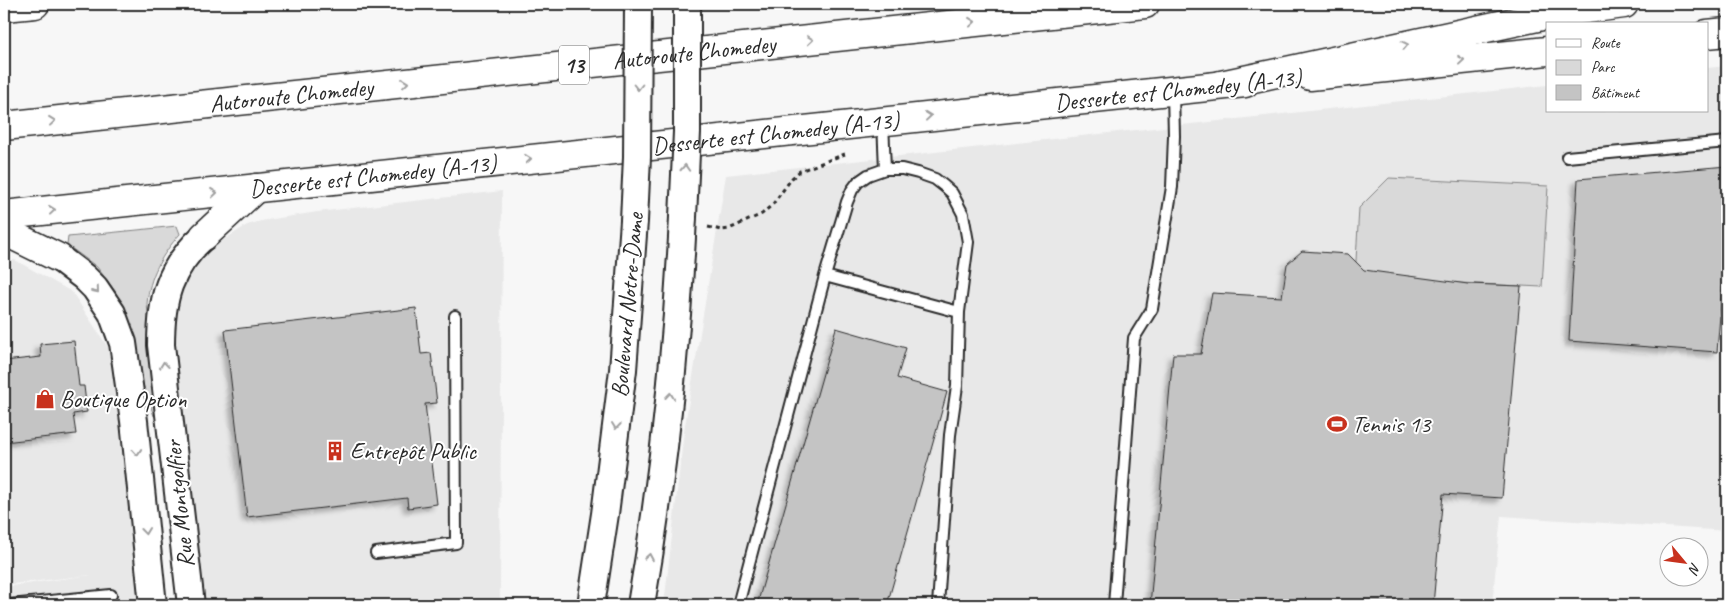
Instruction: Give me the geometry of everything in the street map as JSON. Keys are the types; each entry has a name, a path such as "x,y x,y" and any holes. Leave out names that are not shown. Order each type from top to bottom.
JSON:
{"main road":[{"path":"4,7 35,4"},
{"name":"Autoroute Chomedey","path":"4,126 1016,14 1145,4"},
{"path":"1221,85 1556,13 1624,4"},
{"path":"1708,34 1727,32"},
{"name":"Desserte est Chomedey (A-13)","path":"4,215 1546,51"},
{"path":"204,236 256,188"},
{"path":"4,231 59,258"}],"street":[{"name":"Boulevard Notre-Dame","path":"591,605 605,514 623,370 637,157 638,4"},
{"name":"Boulevard Notre-Dame","path":"641,605 654,529 667,425 676,327 687,132 688,4"},
{"name":"Rue Montgolfier","path":"191,605 161,345 161,323 166,293 172,277 185,256 204,236"},
{"name":"Rue Montgolfier","path":"59,258 95,288 112,313 123,342 134,421 154,605"}],"lane":[{"path":"1114,605 1134,338 1152,309 1172,187 1174,90"},
{"path":"883,121 885,169"},
{"path":"1567,157 1727,142"},
{"path":"738,605 826,276 852,190 858,182 868,175 885,169 902,169 935,179 952,193 965,221 968,242 959,312 957,386 950,435 938,605"},
{"path":"826,276 959,312"},
{"path":"376,553 456,542 455,316"},
{"path":"10,605 111,595"}],"path":[{"path":"707,226 721,230 730,229 762,214 773,204 792,178 800,171 847,153"}],"shaded area":[{"path":"1727,66 1727,531 1501,516 1492,605 664,605 684,431 726,175 1546,85 1546,112 1708,112 1708,68"},
{"path":"502,191 500,599 423,605 201,605 171,326 176,300 193,270 219,243 247,225 261,221 317,212"},
{"path":"15,260 72,292 111,352 142,605 4,605 4,587 91,575 4,585 4,261"}],"green space":[{"path":"1389,178 1548,186 1542,287 1355,278 1359,208"},
{"path":"177,226 180,234 158,266 148,294 147,304 158,416 154,416 138,370 122,305 115,291 97,267 67,245 68,237"}],"building":[{"path":"1727,166 1727,267 1724,266 1717,352 1569,341 1578,179"},
{"name":"Tennis 13","path":"1302,251 1348,254 1364,270 1468,284 1521,286 1502,498 1443,494 1433,605 1150,605 1173,354 1201,354 1212,293 1282,297 1287,264"},
{"name":"Entrepôt Public","path":"416,308 421,354 431,353 437,403 425,404 437,504 408,508 407,498 247,517 225,330"},
{"path":"836,328 906,348 897,378 947,392 887,605 757,605"},
{"name":"Boutique Option","path":"74,341 79,386 84,386 87,412 73,414 76,434 4,442 4,361 41,357 40,344"}],"place":[{"name":"Boutique Option","path":"45,399"},
{"name":"Tennis 13","path":"1337,424"},
{"name":"Entrepôt Public","path":"335,451"}]}
